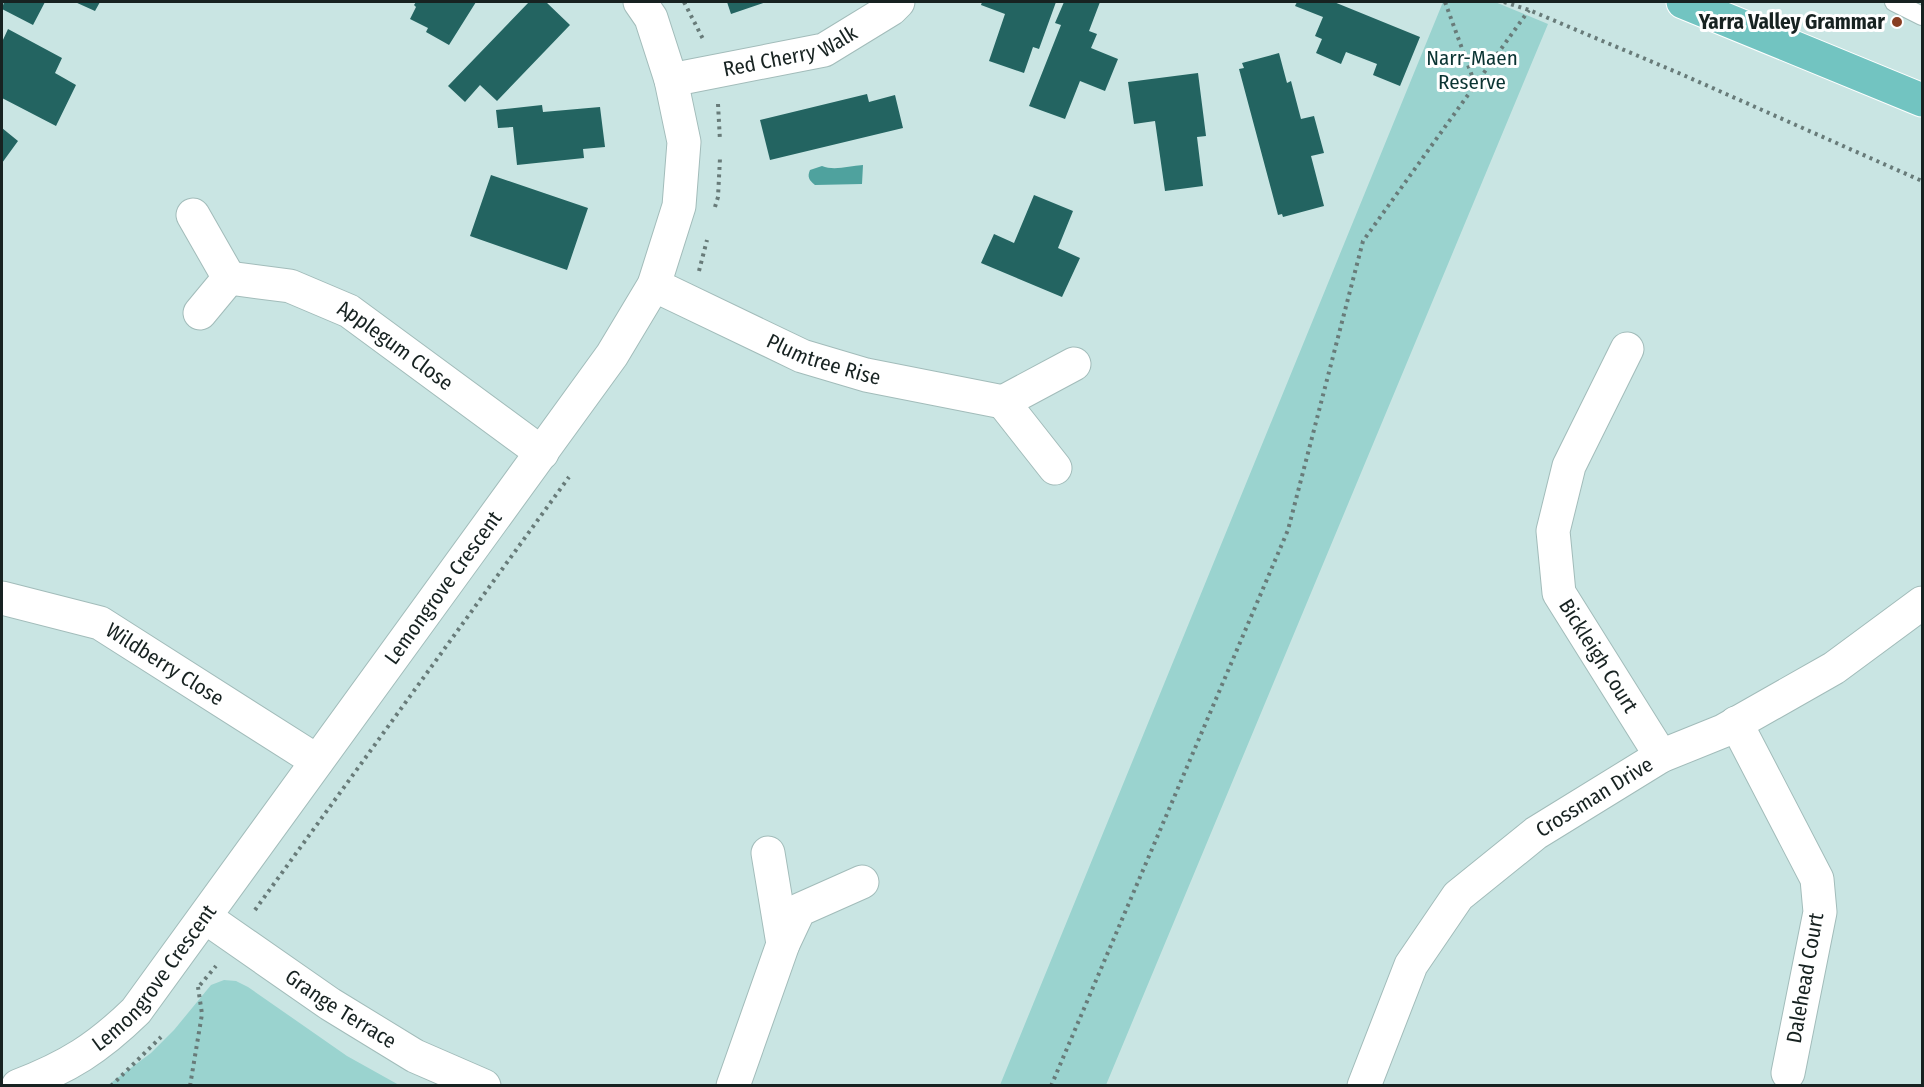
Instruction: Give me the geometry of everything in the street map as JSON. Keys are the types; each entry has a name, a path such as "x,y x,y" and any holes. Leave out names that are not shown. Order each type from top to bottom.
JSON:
{"main road":[{"path":"1683,2 1923,100"}],"street":[{"name":"Lemongrove Crescent","path":"18,1086 49,1074 81,1057 110,1036 136,1011 612,355 654,285 679,206 684,142 671,80 651,18 640,2"},
{"name":"Red Cherry Walk","path":"671,80 824,50 891,9 898,2"},
{"path":"193,215 229,278 200,313"},
{"name":"Applegum Close","path":"229,278 290,286 349,311 542,453"},
{"name":"Plumtree Rise","path":"654,285 802,356 866,375 1004,402"},
{"name":"Bickleigh Court","path":"1628,350 1569,466 1553,531 1559,593 1661,756"},
{"path":"1055,468 1004,402 1074,364"},
{"name":"Wildberry Close","path":"2,598 100,623 317,761"},
{"name":"Crossman Drive","path":"1364,1086 1411,965 1458,896 1536,833 1661,756 1723,731 1834,668 1923,603"},
{"name":"Dalehead Court","path":"1736,723 1817,879 1820,912 1788,1073"},
{"path":"768,853 783,944"},
{"path":"733,1086 783,944 798,910 862,882"},
{"name":"Grange Terrace","path":"205,917 330,1004 415,1056 484,1086"}],"lane":[{"path":"1894,2 1923,16"}],"path":[{"path":"1445,2 1475,84"},
{"path":"1504,2 1529,10 1681,74 1923,181"},
{"path":"1051,1086 1288,530 1364,241 1529,10"},
{"path":"190,1086 202,1014 198,987"}],"green space":[{"name":"Narr-Maen Reserve","path":"1443,2 1495,2 1548,24 1106,1085 1000,1085"},
{"path":"224,980 236,981 248,987 347,1056 399,1085 108,1085 151,1053 174,1030 211,985"}],"shaded area":[{"path":"863,165 862,184 815,185 809,177 810,170 822,166 837,168"}],"building":[{"path":"4,2 45,2 33,25 2,9"},
{"path":"75,2 100,2 95,11"},
{"path":"416,2 476,2 449,45 426,32 428,28 410,19"},
{"path":"529,2 546,2 570,25 497,101 480,85 465,102 448,86"},
{"path":"727,2 766,2 731,14"},
{"path":"982,2 1056,2 1039,49 1033,47 1024,73 989,61 1005,14 981,5"},
{"path":"1064,2 1100,2 1089,31 1097,34 1091,48 1118,59 1105,91 1080,81 1065,119 1029,106 1061,25 1055,23"},
{"path":"1297,2 1334,2 1420,37 1400,86 1373,75 1377,64 1346,52 1341,64 1316,53 1322,39 1315,36 1323,17 1295,6"},
{"path":"8,29 62,58 55,73 76,85 56,126 2,98 2,42"},
{"path":"1279,53 1287,83 1291,81 1301,119 1314,116 1324,153 1311,156 1324,206 1283,217 1282,214 1278,215 1239,69 1244,68 1242,63"},
{"path":"1198,73 1206,136 1197,137 1203,186 1165,191 1155,121 1134,124 1128,82"},
{"path":"867,94 869,102 895,95 903,128 770,160 760,120"},
{"path":"542,105 543,112 600,107 605,147 583,149 584,158 517,165 513,127 498,128 496,110"},
{"path":"2,128 18,141 2,163"},
{"path":"491,175 588,208 567,270 470,236"},
{"path":"1034,195 1073,211 1058,248 1080,258 1062,297 981,263 994,234 1014,243"}],"place":[{"name":"Yarra Valley Grammar","path":"1897,22"}]}
